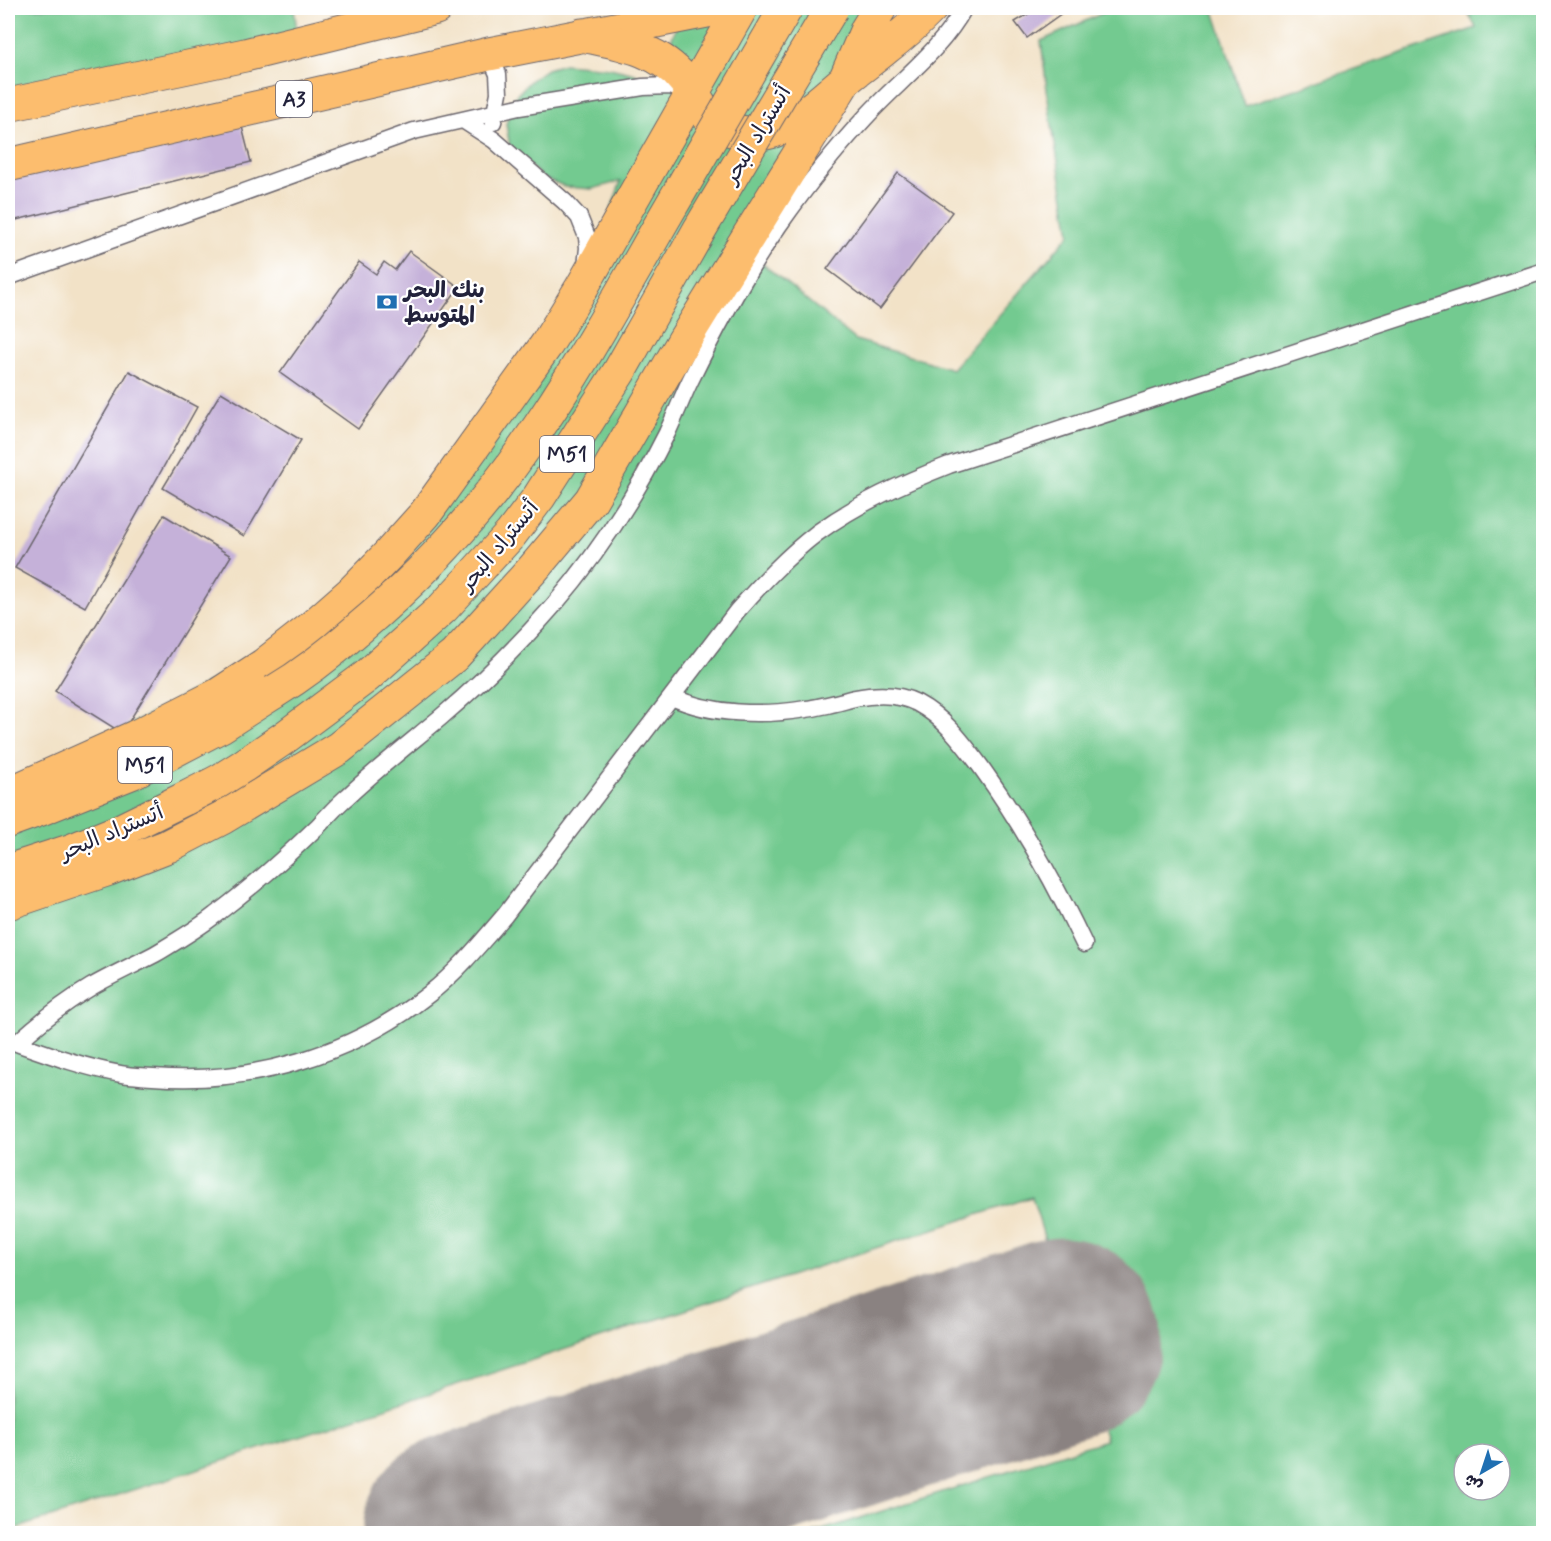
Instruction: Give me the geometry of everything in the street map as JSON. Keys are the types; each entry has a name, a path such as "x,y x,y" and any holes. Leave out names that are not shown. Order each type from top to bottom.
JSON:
{"highway":[{"name":"A3","path":"8,105 245,55 436,8"},
{"name":"A3","path":"8,165 489,54 722,8"},
{"path":"8,794 135,737 218,694 264,665 351,593 425,514 547,344 741,8"},
{"name":"أتستراد البحر","path":"8,821 131,773 221,726 297,678 382,610 457,533 524,448 613,309 786,8"},
{"name":"أتستراد البحر","path":"8,871 70,851 119,831 219,781 276,744 367,676 443,608 511,534 539,497 619,372 831,8"},
{"path":"8,903 168,846 222,818 339,748 454,656 534,569 591,500 683,342 845,80 867,29 880,8"},
{"path":"582,35 645,50 665,62 683,78 702,109 714,122 735,131 752,134 772,132 805,115 912,27 931,8"}],"lane":[{"path":"12,1042 93,986 184,937 242,894 296,847 347,796 481,681 547,613 611,531 641,482 717,329 776,230 809,183 836,151 864,118 945,37 964,8"},
{"path":"489,54 498,74 499,93 493,127 494,140"},
{"path":"8,277 414,131 519,107 643,87 670,86 693,92"},
{"path":"463,120 494,140 579,217 585,227 588,248 582,286"},
{"path":"12,1042 69,1062 122,1074 177,1079 231,1076 284,1066 336,1049 385,1024 430,993 470,957 505,915 737,611 768,576 789,557 818,533 849,512 881,494 949,465 1544,271"},
{"path":"672,697 708,709 758,713 808,709 877,695 896,696 915,702 932,712 960,739 1016,818 1041,859 1084,944"}],"green space":[{"path":"8,8 294,8 298,39 8,94"},
{"path":"683,8 882,8 758,260 856,340 952,369 1070,234 1050,114 1041,41 1114,8 1213,8 1245,106 1476,28 1466,8 1543,8 1543,1533 813,1533 1106,1440 1032,1197 8,1531 8,790 329,618 581,296 621,181 592,189 567,187 543,178 510,147 506,124 514,98 531,80 547,69 564,64 610,68 635,74 648,83 653,91"}],"building":[{"path":"1038,8 1059,8 1062,13 1027,38 1015,22"},
{"path":"239,115 251,162 8,222 8,171"},
{"path":"898,173 952,212 880,309 827,269"},
{"path":"409,251 459,287 358,429 280,373 359,262 376,274 384,262 395,270"},
{"path":"129,371 197,407 85,607 15,568"},
{"path":"221,392 301,440 244,536 163,488"},
{"path":"164,515 231,556 122,733 55,691"}],"runway":[{"path":"463,1534 1061,1338"}],"place":[{"name":"بنك البحر المتوسط","path":"387,302"}]}
